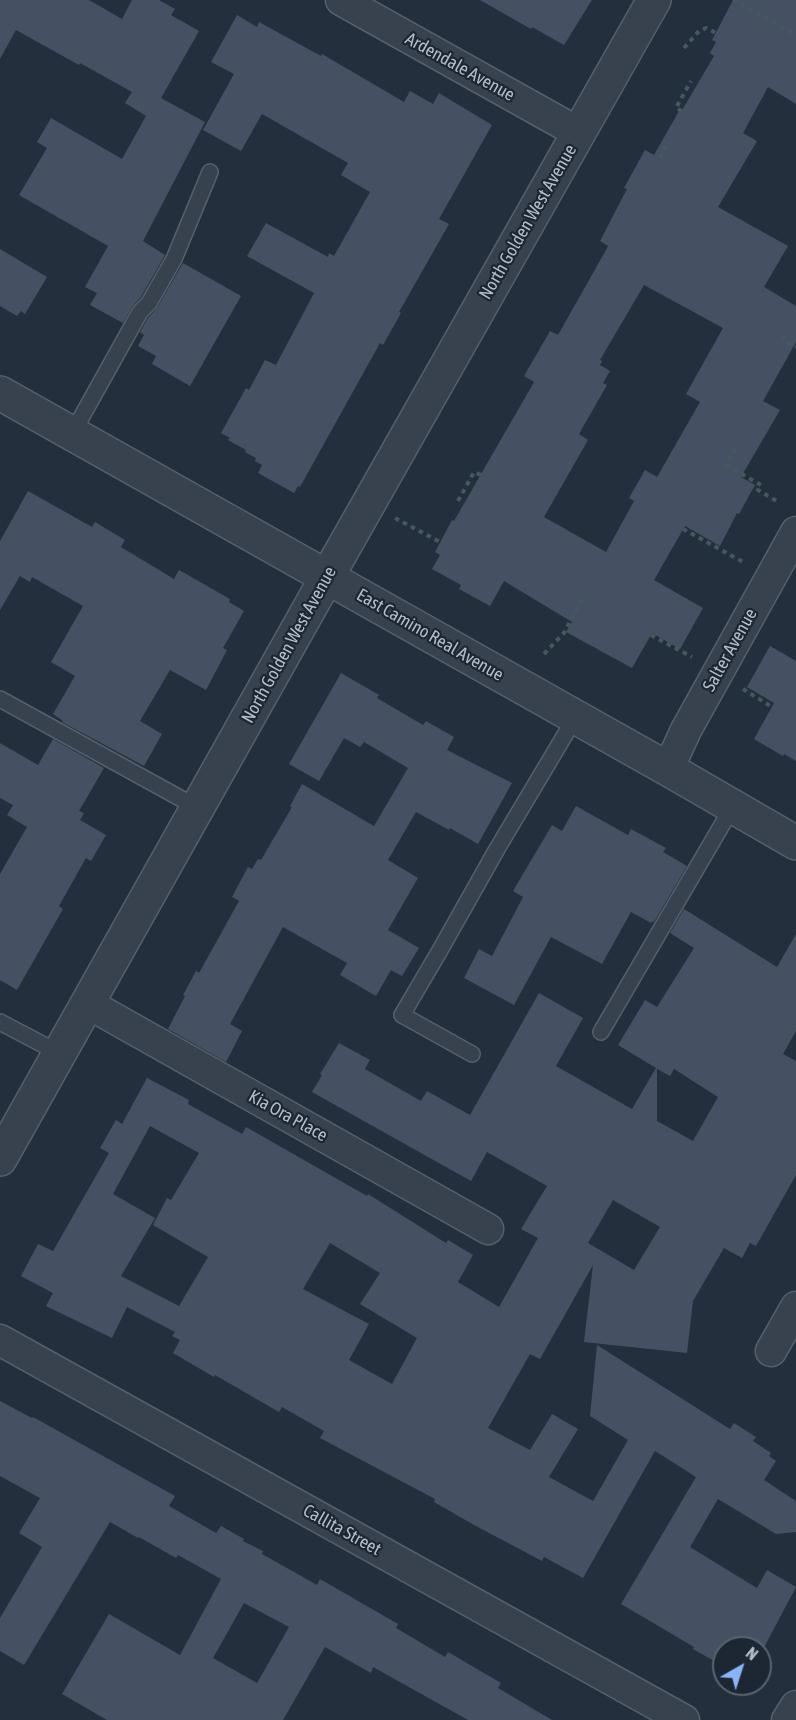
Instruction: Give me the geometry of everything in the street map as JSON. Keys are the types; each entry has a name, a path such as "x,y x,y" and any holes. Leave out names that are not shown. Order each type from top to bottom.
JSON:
{"street":[{"name":"Ardendale Avenue","path":"341,0 579,133"},
{"name":"North Golden West Avenue","path":"0,1159 654,0"},
{"name":"East Camino Real Avenue","path":"0,393 796,843"},
{"name":"Salter Avenue","path":"668,769 686,730 796,532"},
{"name":"Kia Ora Place","path":"87,1003 488,1229"},
{"path":"771,1351 796,1307"},
{"name":"Callita Street","path":"0,1340 684,1720"},
{"path":"787,1720 796,1706"}],"lane":[{"path":"72,434 140,312 149,303 174,259 210,172"},
{"path":"0,699 198,808"},
{"path":"472,1054 402,1015 496,849 575,718"},
{"path":"601,1032 733,806"},
{"path":"0,1022 58,1053"}],"path":[{"path":"733,0 796,35"},
{"path":"684,48 699,31 706,28 716,33"},
{"path":"682,111 676,108 691,81"},
{"path":"660,158 667,144"},
{"path":"785,336 783,340 796,347"},
{"path":"735,450 725,466 761,485 758,490 780,503"},
{"path":"458,501 474,472 481,475"},
{"path":"395,518 440,542"},
{"path":"683,529 746,564"},
{"path":"544,654 564,633 584,596"},
{"path":"651,635 693,657"},
{"path":"735,684 772,707"}],"building":[{"path":"0,0 89,0 122,19 132,0 159,0 175,9 171,15 199,31 161,98 205,122 143,241 165,255 123,323 90,305 97,293 85,287 108,246 19,195 47,148 37,142 51,118 122,159 146,116 125,103 132,92 16,30 0,59"},
{"path":"480,0 592,0 564,45"},
{"path":"733,0 796,0 796,104 768,87 743,133 757,141 718,207 788,246 764,287 796,306 796,342 763,401 780,410 741,477 755,485 720,546 685,526 654,580 703,608 680,649 652,633 632,668 566,632 572,622 504,581 490,606 459,589 461,585 432,569 440,555 435,552 452,520 454,521 534,382 524,376 550,331 558,335 606,250 608,246 600,241 627,189 624,188 645,150 654,155 714,56 710,53 716,42 712,40","holes":["644,285 723,328 686,394 700,402 657,477 645,470 629,498 634,501 606,552 544,517 588,440 579,434 607,385 603,383 610,371 600,365 602,361 600,360"]},
{"path":"237,15 257,27 259,22 321,56 322,54 404,102 410,91 433,104 439,93 492,125 439,219 449,224 383,345 380,343 300,487 298,486 294,493 258,473 262,465 255,461 256,458 221,433 246,388 249,390 265,360 276,365 314,293 247,256 266,223 328,257 329,253 334,256 370,192 341,175 348,163 262,114 241,151 203,130 234,74 211,62"},
{"path":"0,249 47,277 25,314 21,311 17,316 0,306"},
{"path":"183,263 241,296 190,386 152,364 156,356 138,346 144,335 140,332"},
{"path":"28,491 92,527 95,522 125,540 121,547 174,579 179,570 230,599 229,602 244,611 223,648 227,650 206,690 170,670 140,721 162,734 144,766 62,722 53,714 75,676 51,662 83,606 32,577 30,582 20,576 0,610 0,541"},
{"path":"770,646 796,661 796,761 754,739 774,703 747,687"},
{"path":"341,673 379,695 377,698 423,725 426,721 454,737 447,750 512,783 478,844 416,812 388,860 418,878 388,930 419,948 402,976 391,970 376,996 340,975 347,963 283,927 230,1024 242,1031 226,1062 168,1029 196,971 199,973 239,901 232,897 248,867 252,869 258,859 261,860 292,807 290,806 302,784 374,826 408,768 364,742 360,747 344,738 319,781 289,764"},
{"path":"53,739 104,768 79,811 84,813 80,820 106,835 91,861 86,858 59,906 63,909 17,990 0,980 0,874 27,827 7,815 13,805 0,798 0,743 38,765"},
{"path":"576,806 628,835 631,829 666,848 663,852 687,866 654,922 651,923 631,912 602,964 551,937 514,1005 464,978 479,949 492,956 523,897 513,891 552,825 562,831"},
{"path":"684,909 777,967 796,934 796,1031 783,1054 796,1061 796,1175 756,1246 750,1243 742,1258 724,1248 693,1301 687,1353 584,1342 593,1265 540,1359 530,1354 488,1428 530,1450 552,1414 578,1429 549,1477 593,1501 628,1440 590,1416 597,1345 730,1429 734,1423 756,1437 753,1441 771,1453 769,1456 776,1461 764,1480 796,1501 796,1532 776,1534 718,1499 690,1547 757,1588 767,1570 796,1587 770,1636 712,1636 712,1660 621,1604 696,1477 655,1451 583,1578 544,1557 542,1561 474,1525 434,1502 435,1499 320,1438 324,1431 282,1407 279,1412 173,1353 180,1340 172,1336 175,1332 127,1307 112,1338 46,1306 53,1293 21,1276 38,1244 53,1251 109,1153 100,1148 116,1120 122,1124 147,1078 189,1100 188,1104 242,1134 246,1127 367,1196 368,1194 446,1243 448,1240 473,1255 458,1282 499,1307 538,1238 521,1229 547,1186 487,1152 471,1181 312,1092 322,1075 320,1074 339,1043 370,1060 365,1069 421,1101 427,1091 470,1115 539,993 583,1018 556,1066 632,1109 656,1068 618,1045 645,1000 657,1007 694,948 670,933","holes":["657,1069 670,1076 674,1069 718,1097 693,1141 657,1121","150,1126 199,1153 171,1200 167,1198 153,1225 208,1257 179,1306 121,1276 155,1218 113,1194","613,1200 660,1227 634,1270 588,1243","330,1243 380,1273 360,1304 417,1338 392,1384 349,1360 369,1324 303,1289"]},
{"path":"0,1401 175,1496 169,1506 216,1533 221,1526 263,1551 262,1554 317,1585 320,1579 398,1624 396,1628 445,1657 448,1652 501,1683 498,1688 552,1720 468,1720 373,1667 371,1673 325,1647 283,1720 107,1720 62,1694 109,1614 180,1655 221,1579 178,1555 176,1558 110,1522 24,1665 0,1651 0,1618 42,1547 19,1533 40,1498 0,1476","holes":["244,1603 289,1627 257,1683 213,1658"]}]}
